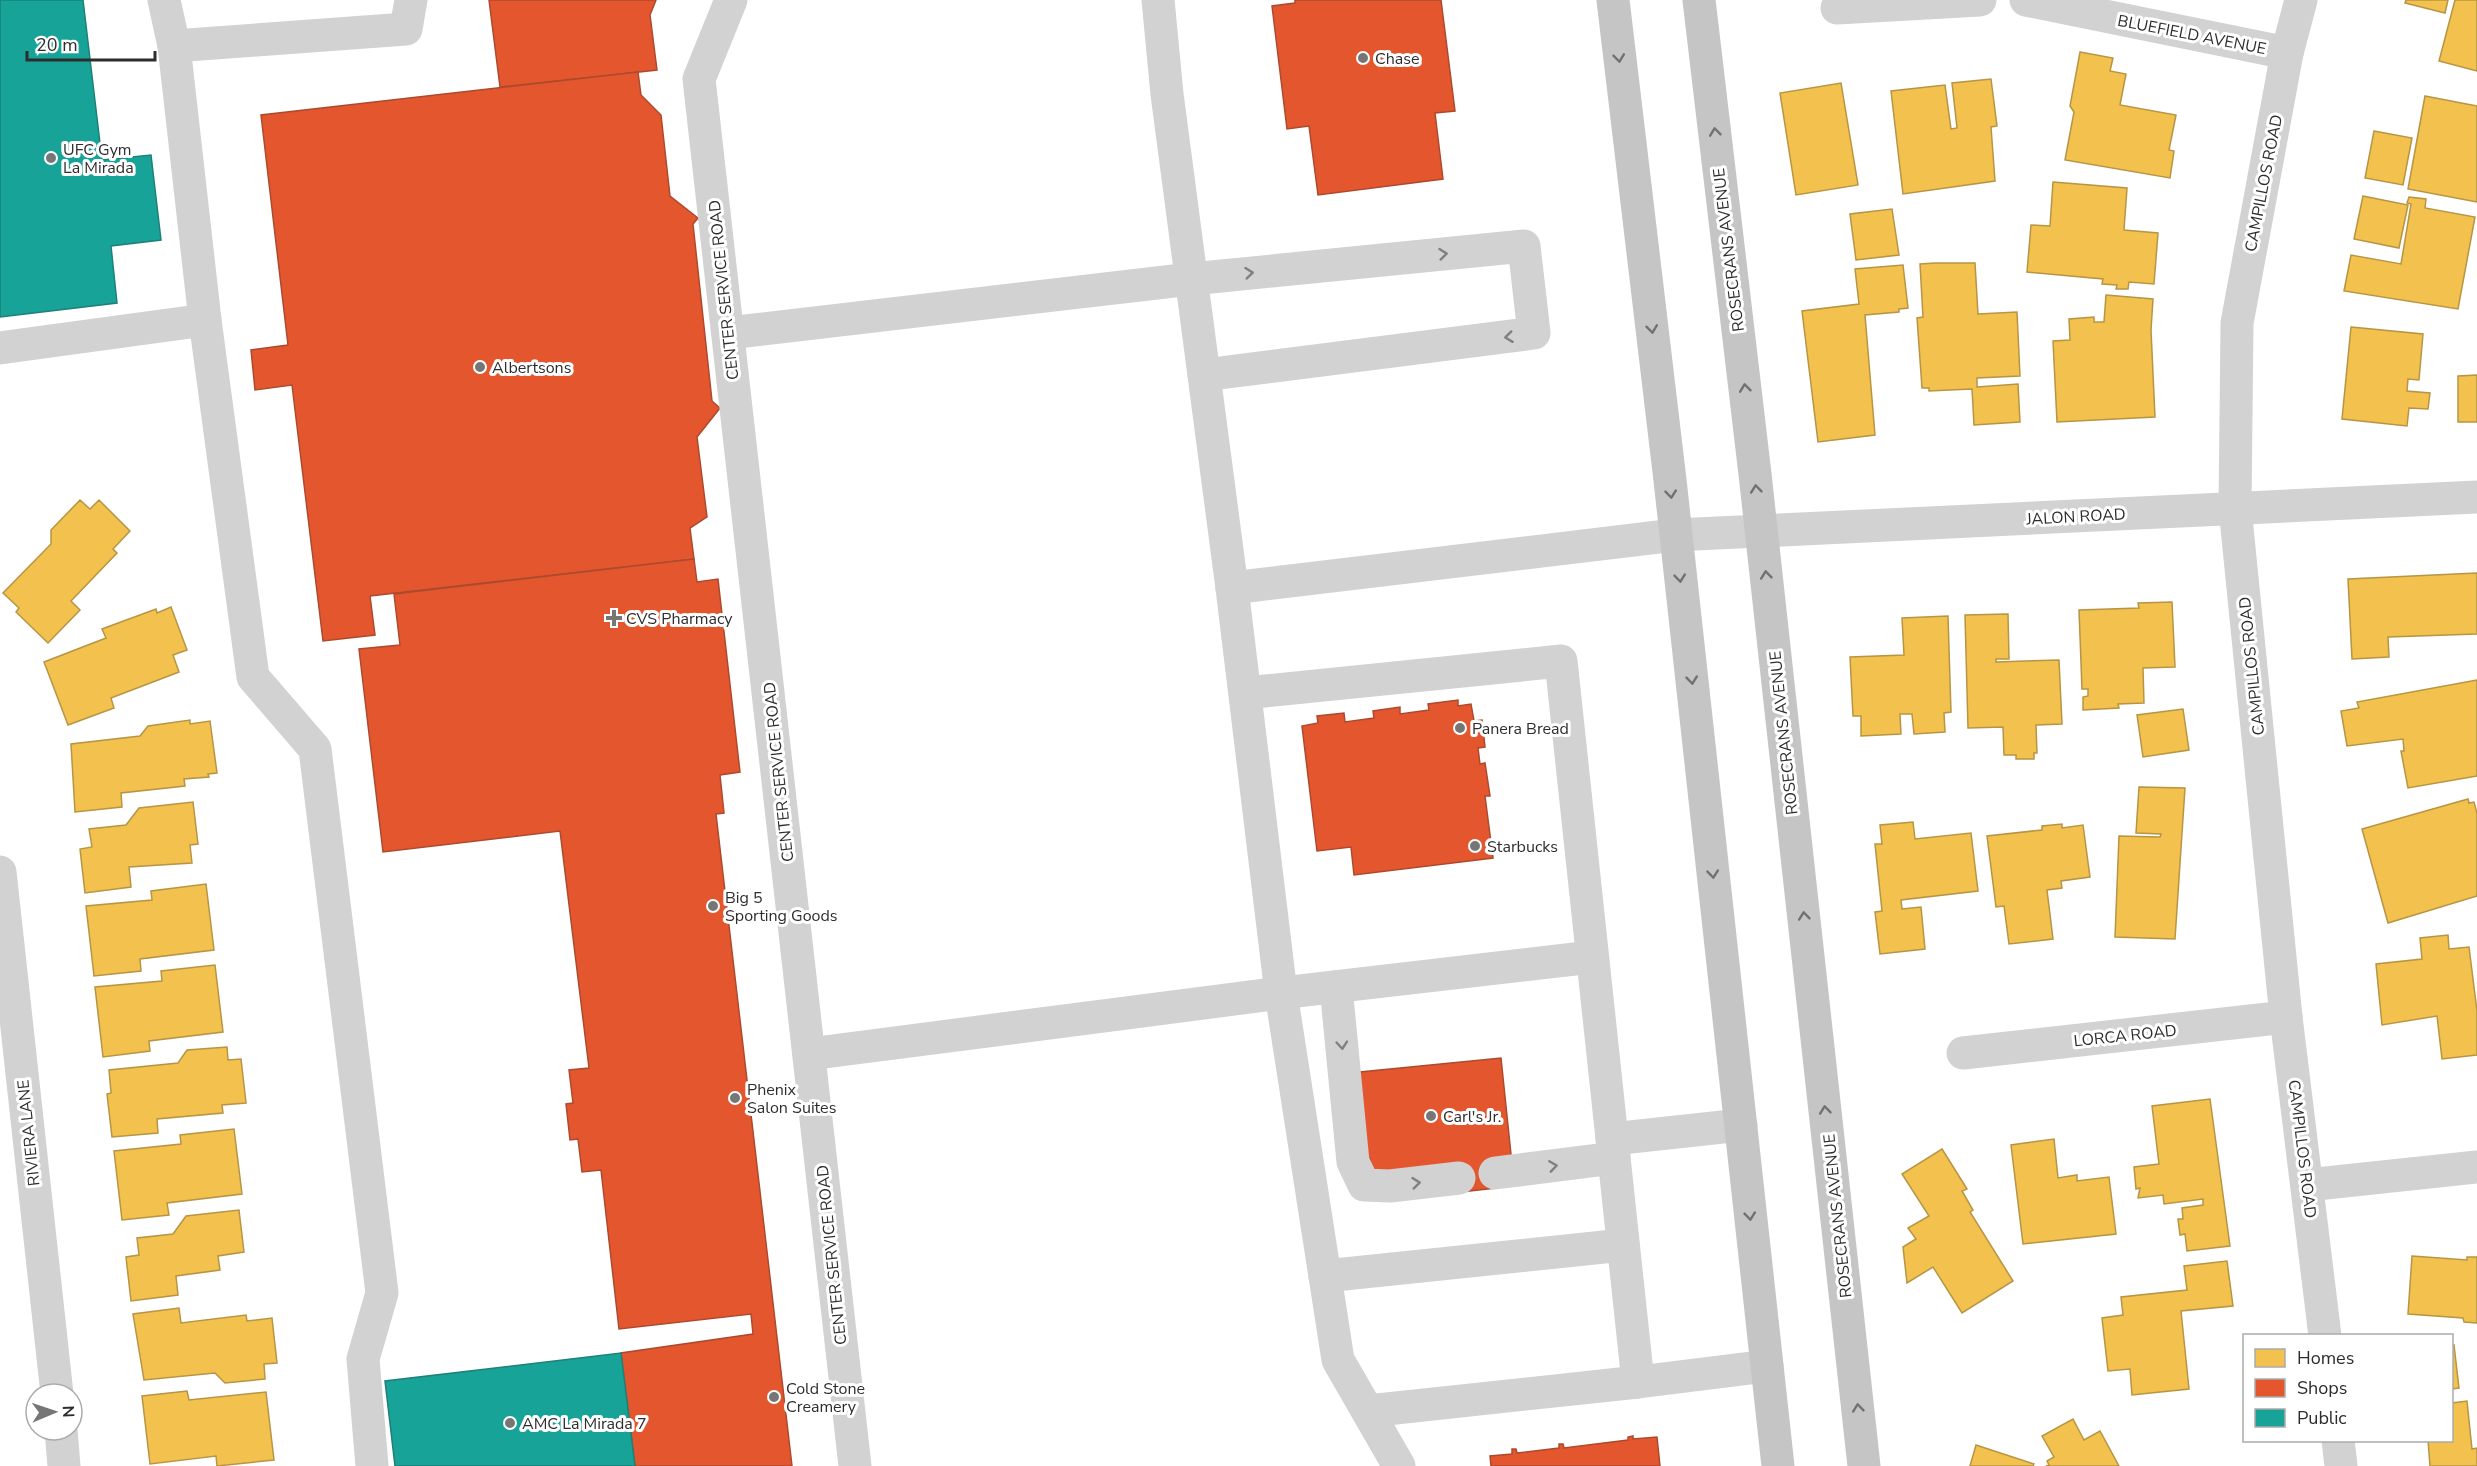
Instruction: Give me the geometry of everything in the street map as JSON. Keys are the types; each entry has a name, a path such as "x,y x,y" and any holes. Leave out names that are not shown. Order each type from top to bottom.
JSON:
{"main road":[{"path":"1613,0 1778,1466"},
{"name":"ROSECRANS AVENUE","path":"1699,0 1761,530 1864,1466"}],"street":[{"path":"164,0 174,46 205,320 253,677 315,749 382,1293 363,1359 372,1466"},
{"path":"174,46 406,29 411,0"},
{"name":"CENTER SERVICE ROAD","path":"731,0 699,79 855,1466"},
{"path":"1158,0 1167,94 1233,588 1281,993 1338,1360 1398,1466"},
{"path":"1837,8 1980,0"},
{"name":"BLUEFIELD AVENUE","path":"2026,0 2287,53"},
{"name":"CAMPILLOS ROAD","path":"2301,0 2287,53 2237,324 2235,508 2286,1017 2325,1334"},
{"path":"728,333 1191,279 1524,246 1534,333 1204,375"},
{"path":"0,348 205,320"},
{"name":"JALON ROAD","path":"1233,588 1675,535 2477,497"},
{"path":"1245,693 1562,661 1638,1382"},
{"name":"RIVIERA LANE","path":"0,872 56,1382"},
{"path":"809,1054 1281,993 1592,957"},
{"path":"1336,987 1353,1162 1364,1185 1390,1186 1459,1178"},
{"name":"LORCA ROAD","path":"1964,1053 2286,1017"},
{"path":"1495,1173 1613,1148 1741,1125"},
{"path":"2307,1185 2477,1167"},
{"path":"1325,1276 1623,1245"},
{"path":"1368,1411 1767,1366"},
{"path":"62,1442 64,1466"},
{"path":"2338,1442 2341,1466"}],"building: Homes":[{"path":"2406,0 2448,0 2445,13 2405,3"},
{"path":"2455,0 2477,0 2477,71 2439,61"},
{"path":"2080,52 2113,58 2110,71 2126,74 2120,105 2176,115 2169,150 2174,151 2170,178 2065,160 2074,112 2070,106"},
{"path":"1991,79 1997,126 1991,127 1995,181 1903,194 1891,91 1945,85 1951,129 1957,128 1952,83"},
{"path":"1841,83 1858,185 1796,195 1780,93"},
{"path":"2425,96 2477,106 2477,202 2408,189"},
{"path":"2374,131 2412,138 2403,185 2365,178"},
{"path":"2053,182 2127,188 2124,230 2158,233 2154,284 2129,282 2128,289 2116,289 2117,285 2102,284 2103,279 2027,272 2031,225 2050,226"},
{"path":"2363,196 2408,205 2399,248 2354,239"},
{"path":"2409,197 2426,199 2425,208 2475,217 2458,309 2344,291 2351,255 2401,264 2411,204 2407,203"},
{"path":"1892,209 1899,255 1856,260 1850,214"},
{"path":"1975,263 1978,314 2017,312 2020,376 1977,378 1977,387 2018,384 2020,422 1974,425 1972,389 1929,391 1929,388 1922,388 1917,318 1923,317 1920,264"},
{"path":"1903,265 1908,308 1899,309 1899,312 1865,315 1875,435 1818,442 1802,311 1859,304 1855,269"},
{"path":"2106,295 2153,299 2151,330 2155,417 2057,422 2053,341 2070,340 2069,319 2094,317 2094,322 2104,322"},
{"path":"2351,327 2423,334 2419,380 2408,379 2407,391 2430,393 2428,409 2409,408 2407,426 2342,419"},
{"path":"2477,375 2477,422 2458,422 2458,376"},
{"path":"80,500 90,509 99,500 130,531 113,549 117,553 71,601 80,610 48,643 16,612 19,608 3,593 51,544 51,530"},
{"path":"2477,573 2477,634 2388,637 2389,657 2352,659 2348,579"},
{"path":"2172,602 2175,667 2143,668 2144,703 2118,704 2119,708 2083,710 2083,697 2088,696 2088,689 2082,689 2079,610 2139,608 2138,603"},
{"path":"171,607 187,650 173,655 179,672 111,698 114,708 68,725 44,662 106,638 102,629 156,609 157,613"},
{"path":"2008,614 2009,659 1996,659 1996,662 2059,660 2062,724 2036,725 2037,753 2034,753 2034,759 2016,759 2016,755 2004,755 2003,727 1968,728 1965,615"},
{"path":"1948,616 1951,712 1944,713 1945,732 1914,734 1912,714 1900,714 1901,734 1861,736 1861,716 1853,716 1850,657 1904,655 1902,618"},
{"path":"2477,680 2477,776 2408,788 2401,751 2404,751 2403,739 2347,746 2341,711 2359,708 2357,702"},
{"path":"2183,709 2189,750 2143,757 2137,715"},
{"path":"190,720 190,724 210,721 217,773 208,774 209,777 184,779 185,786 121,793 122,807 75,812 71,744 140,736 148,726"},
{"path":"2139,787 2185,788 2175,939 2115,937 2119,836 2160,837 2161,834 2136,833"},
{"path":"2468,799 2469,803 2474,802 2477,813 2477,896 2388,923 2362,829"},
{"path":"193,802 198,844 190,845 192,863 129,867 131,887 85,893 80,849 92,847 89,829 126,825 139,808"},
{"path":"1913,822 1915,839 1971,833 1978,891 1901,900 1902,909 1921,907 1925,949 1880,954 1875,912 1882,911 1875,844 1882,844 1880,825"},
{"path":"2062,824 2062,828 2083,825 2090,877 2061,881 2062,888 2047,890 2053,939 2009,944 2004,906 1996,907 1987,836 2042,830 2042,826"},
{"path":"206,884 214,950 140,959 141,971 94,976 86,906 152,900 151,891"},
{"path":"2448,935 2449,949 2469,947 2477,1011 2477,1055 2442,1059 2437,1016 2382,1025 2376,964 2422,959 2420,938"},
{"path":"215,965 223,1032 149,1041 150,1051 103,1057 95,987 162,981 161,971"},
{"path":"227,1047 228,1060 241,1059 246,1103 222,1105 223,1113 157,1119 158,1133 112,1137 107,1094 111,1093 109,1070 178,1063 187,1050"},
{"path":"2210,1099 2230,1246 2187,1251 2185,1234 2180,1235 2178,1219 2183,1219 2182,1208 2203,1205 2203,1199 2164,1204 2163,1195 2138,1198 2140,1188 2136,1189 2134,1167 2159,1164 2152,1106"},
{"path":"234,1129 242,1194 167,1203 169,1215 122,1220 114,1151 181,1144 180,1135"},
{"path":"2054,1139 2058,1178 2077,1175 2077,1181 2109,1177 2116,1234 2023,1244 2011,1145"},
{"path":"1942,1149 1967,1189 1962,1191 1973,1210 1970,1212 2013,1281 1962,1313 1933,1267 1907,1283 1903,1247 1916,1239 1908,1228 1929,1216 1902,1174"},
{"path":"239,1210 244,1252 218,1256 220,1270 176,1276 178,1295 131,1301 126,1257 139,1255 137,1238 173,1234 186,1216"},
{"path":"2412,1256 2467,1260 2467,1257 2477,1257 2477,1323 2464,1322 2463,1318 2408,1314"},
{"path":"2227,1261 2233,1306 2181,1311 2189,1389 2132,1395 2130,1369 2108,1371 2102,1318 2123,1315 2121,1297 2187,1290 2184,1266"},
{"path":"179,1308 181,1323 246,1315 247,1321 272,1318 277,1363 264,1364 265,1379 225,1383 215,1373 144,1380 133,1314"},
{"path":"2453,1346 2459,1388 2453,1389"},
{"path":"187,1391 189,1400 266,1392 274,1460 217,1466 216,1456 150,1464 142,1396"},
{"path":"2467,1401 2472,1449 2477,1448 2477,1466 2430,1466 2428,1442 2453,1442 2453,1403"},
{"path":"2073,1419 2084,1440 2100,1431 2119,1466 2046,1466 2049,1465 2047,1461 2054,1457 2042,1436"},
{"path":"1976,1445 2034,1464 2033,1466 1970,1466"}],"building: Shops":[{"path":"489,0 656,0 650,15 657,70 500,87"},
{"name":"Chase","path":"1295,0 1441,0 1455,111 1435,113 1443,179 1318,195 1309,126 1287,129 1272,6 1295,3"},
{"name":"Albertsons","path":"638,72 641,95 661,115 670,196 698,218 693,224 712,401 720,408 697,437 707,517 690,528 694,559 370,596 375,635 323,641 292,385 255,390 251,350 288,345 261,115"},
{"path":"694,559 697,582 718,579 740,772 720,775 724,813 716,814 792,1466 635,1466 621,1353 753,1334 751,1314 619,1329 601,1170 582,1172 578,1139 570,1140 566,1104 573,1103 569,1070 589,1068 560,831 383,852 359,649 400,645 394,594"},
{"path":"1458,700 1458,706 1471,704 1474,721 1482,720 1485,747 1478,748 1480,764 1485,763 1490,796 1485,796 1493,858 1354,875 1351,847 1317,851 1302,726 1318,723 1317,716 1344,713 1345,722 1374,718 1373,711 1400,707 1400,714 1429,710 1428,704"},
{"name":"Carl's Jr.","path":"1501,1058 1512,1164 1496,1188 1461,1192 1372,1175 1370,1159 1359,1159 1350,1073"},
{"path":"1633,1436 1633,1439 1657,1437 1660,1466 1491,1466 1490,1456 1512,1454 1512,1449 1516,1449 1517,1453 1559,1448 1559,1444 1563,1444 1564,1448 1628,1440 1628,1437"}],"building: Public":[{"name":"UFC Gym La Mirada","path":"0,0 83,0 102,160 151,155 161,240 111,246 117,303 0,317"},
{"name":"AMC La Mirada 7","path":"621,1353 635,1466 395,1466 385,1381"}],"place":[{"name":"Chase","path":"1363,58"},
{"name":"UFC Gym La Mirada","path":"51,158"},
{"name":"Albertsons","path":"480,367"},
{"name":"CVS Pharmacy","path":"614,618"},
{"name":"Panera Bread","path":"1460,728"},
{"name":"Starbucks","path":"1475,846"},
{"name":"Big 5 Sporting Goods","path":"713,906"},
{"name":"Phenix Salon Suites","path":"735,1098"},
{"name":"Carl's Jr.","path":"1431,1116"},
{"name":"Cold Stone Creamery","path":"774,1397"},
{"name":"AMC La Mirada 7","path":"510,1423"}]}
